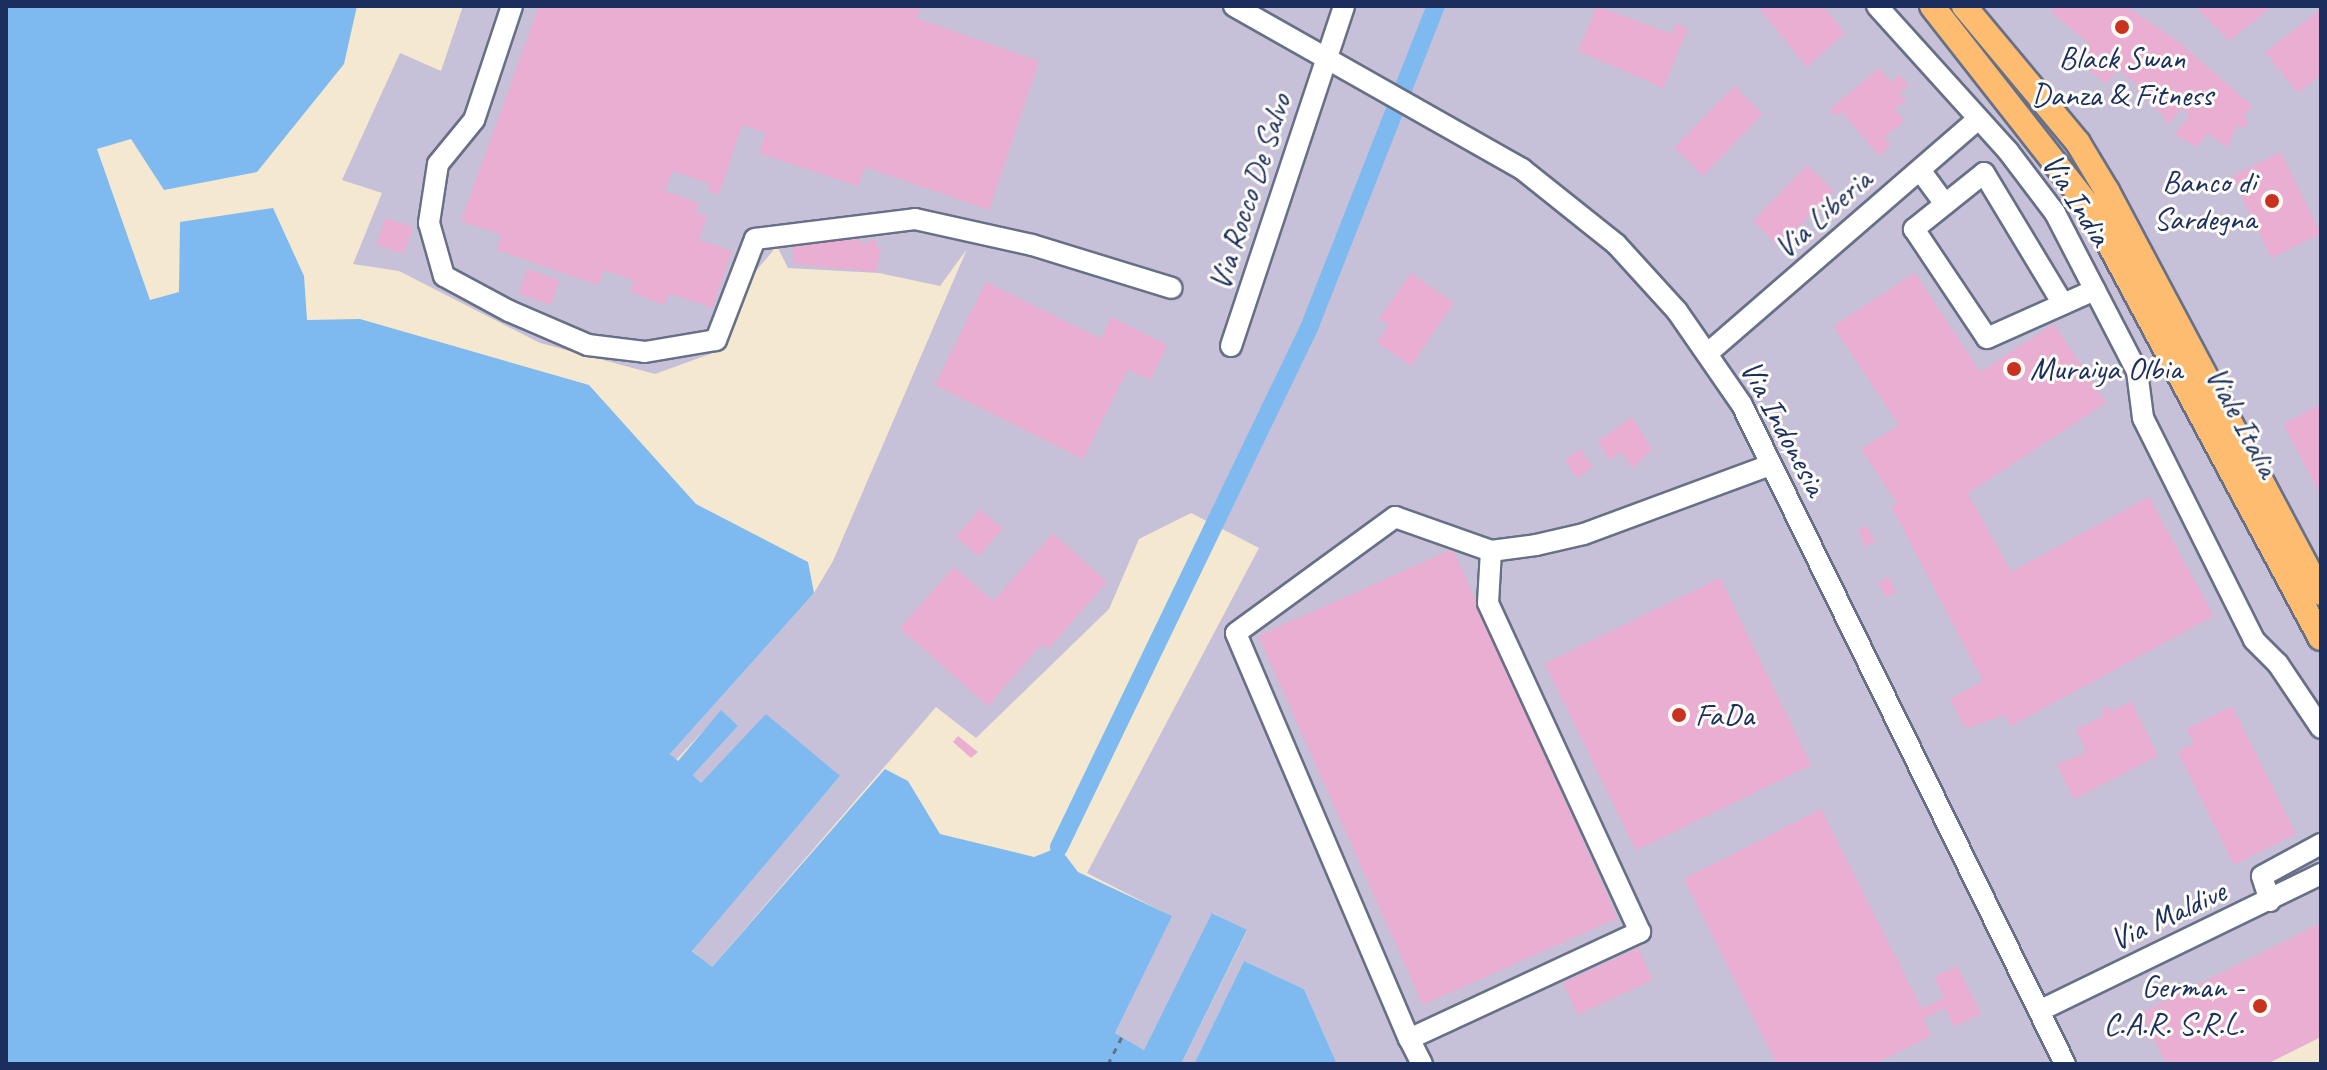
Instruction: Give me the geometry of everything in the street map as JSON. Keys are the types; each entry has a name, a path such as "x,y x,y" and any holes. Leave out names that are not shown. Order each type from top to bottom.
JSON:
{"main road":[{"name":"Viale Italia","path":"1932,6 2058,160 2089,206 2321,638"},
{"name":"Viale Italia","path":"1964,6 2078,143 2107,191 2321,593"}],"street":[{"path":"512,6 474,120 438,164 429,223 444,276 522,317 588,345 645,352 716,340 755,239 915,219 1032,245 1172,288"},
{"name":"Via Indonesia","path":"1234,6 1522,169 1616,244 1708,353 1771,465 2065,1064"},
{"name":"Via Rocco De Salvo","path":"1231,346 1344,6"},
{"name":"Via India","path":"1877,6 2029,176 2055,213 2137,371 2143,418 2254,640 2278,664 2321,728"},
{"name":"Via Liberia","path":"1708,353 1977,120"},
{"path":"1920,170 1945,204"},
{"path":"2063,304 1984,173 1914,229 1987,338 2095,290"},
{"path":"1422,1064 1236,633 1395,517 1491,551 1584,534 1771,465"},
{"path":"1409,1039 1640,932 1488,603 1491,551"},
{"path":"2270,901 2262,876 2321,844"},
{"name":"Via Maldive","path":"2039,1011 2321,874"}],"path":[{"path":"1108,1064 1122,1037"}],"shaded area":[{"path":"463,6 2321,6 2321,1025 2247,1064 1337,1064 1304,989 1244,961 1194,1064 1181,1064 1247,931 1213,913 1144,1050 1115,1033 1171,916 1087,873 1259,548 1191,513 1139,539 1109,609 976,738 936,707 711,968 692,950 840,776 701,783 693,775 737,727 722,711 676,760 670,754 814,593 833,561 967,249 940,286 879,273 788,268 777,246 755,272 724,349 655,374 540,343 399,271 353,264 382,193 342,180 400,53 441,71"}],"water":[{"path":"6,6 357,6 344,64 257,172 164,190 131,139 97,149 150,300 179,292 180,222 273,208 304,276 307,320 360,319 589,385 696,504 808,562 814,593 670,754 678,761 721,710 738,726 693,775 701,783 766,714 840,776 692,951 712,967 885,769 908,781 940,834 1034,857 1059,847 1078,872 1172,916 1115,1033 1144,1050 1212,913 1247,930 1181,1064 6,1064"},
{"path":"1244,961 1304,989 1337,1064 1194,1064"}],"building":[{"path":"539,6 921,6 916,18 1039,61 989,210 865,167 858,186 759,153 766,133 742,125 719,195 708,191 710,184 672,171 665,191 699,203 696,212 707,216 699,240 732,251 712,308 669,293 665,305 630,292 634,280 604,270 598,285 497,250 502,235 461,221"},
{"path":"1597,6 1672,34 1676,23 1688,29 1663,88 1578,51"},
{"path":"1757,6 1823,6 1845,33 1807,67"},
{"path":"2056,6 2126,6 2180,43 2252,106 2243,117 2249,122 2243,129 2237,125 2227,148 2208,133 2197,147 2180,138 2175,133 2190,115 2182,108 2167,126 2165,117 2136,92 2140,87 2118,70 2106,84 2078,61 2091,45 2051,12"},
{"path":"2195,6 2273,6 2229,41"},
{"path":"2321,9 2321,75 2298,93 2265,52"},
{"path":"1879,68 1891,82 1900,75 1909,85 1899,93 1906,100 1895,110 1905,121 1884,137 1891,145 1879,156 1842,112 1836,117 1830,109"},
{"path":"1734,86 1763,114 1703,176 1674,148"},
{"path":"2281,152 2321,234 2271,258 2232,176"},
{"path":"1807,165 1834,191 1779,247 1753,221"},
{"path":"385,218 413,227 404,254 376,245"},
{"path":"851,237 868,245 870,239 877,241 876,247 881,248 876,272 793,264 794,239"},
{"path":"527,269 559,280 551,305 519,294"},
{"path":"1411,273 1454,303 1411,366 1377,342 1389,325 1379,319"},
{"path":"1915,273 1980,372 2054,324 2106,403 1968,493 2011,572 2149,497 2214,616 2011,726 2004,715 1966,729 1950,699 1983,681 1891,506 1897,503 1861,449 1899,425 1833,326"},
{"path":"986,282 1101,339 1111,317 1167,345 1150,380 1128,369 1083,459 935,385"},
{"path":"2321,404 2321,496 2283,424"},
{"path":"1632,417 1652,449 1633,469 1622,452 1609,460 1598,441"},
{"path":"1580,449 1593,467 1578,478 1565,460"},
{"path":"980,509 1003,529 978,557 956,537"},
{"path":"1867,526 1875,542 1865,547 1858,530"},
{"path":"1053,533 1107,582 1048,649 1042,644 988,706 900,628 954,567 993,601"},
{"path":"1453,549 1617,918 1423,1005 1258,636"},
{"path":"1889,577 1896,592 1885,597 1878,582"},
{"name":"FaDa","path":"1720,578 1811,765 1636,850 1545,663"},
{"path":"2131,701 2158,756 2074,799 2057,765 2086,752 2076,729 2104,716 2101,710 2108,706 2111,712"},
{"path":"2232,706 2296,834 2234,865 2178,752 2194,743 2186,729"},
{"path":"958,736 978,752 971,758 953,742"},
{"path":"1821,809 1922,1009 1944,998 1934,977 1957,966 1981,1014 1954,1027 1945,1008 1923,1019 1931,1036 1875,1064 1777,1064 1684,879"},
{"path":"2321,923 2321,1037 2267,1064 2166,1064 2141,1013"},
{"path":"1638,948 1653,980 1578,1015 1563,983"}],"waterway":[{"path":"1059,847 1309,328 1436,6"}],"place":[{"name":"Black Swan Danza & Fitness","path":"2122,27"},
{"name":"Banco di Sardegna","path":"2272,201"},
{"name":"Muraiya Olbia","path":"2014,369"},
{"name":"FaDa","path":"1679,715"},
{"name":"German - C.A.R. S.R.L.","path":"2260,1006"}]}
